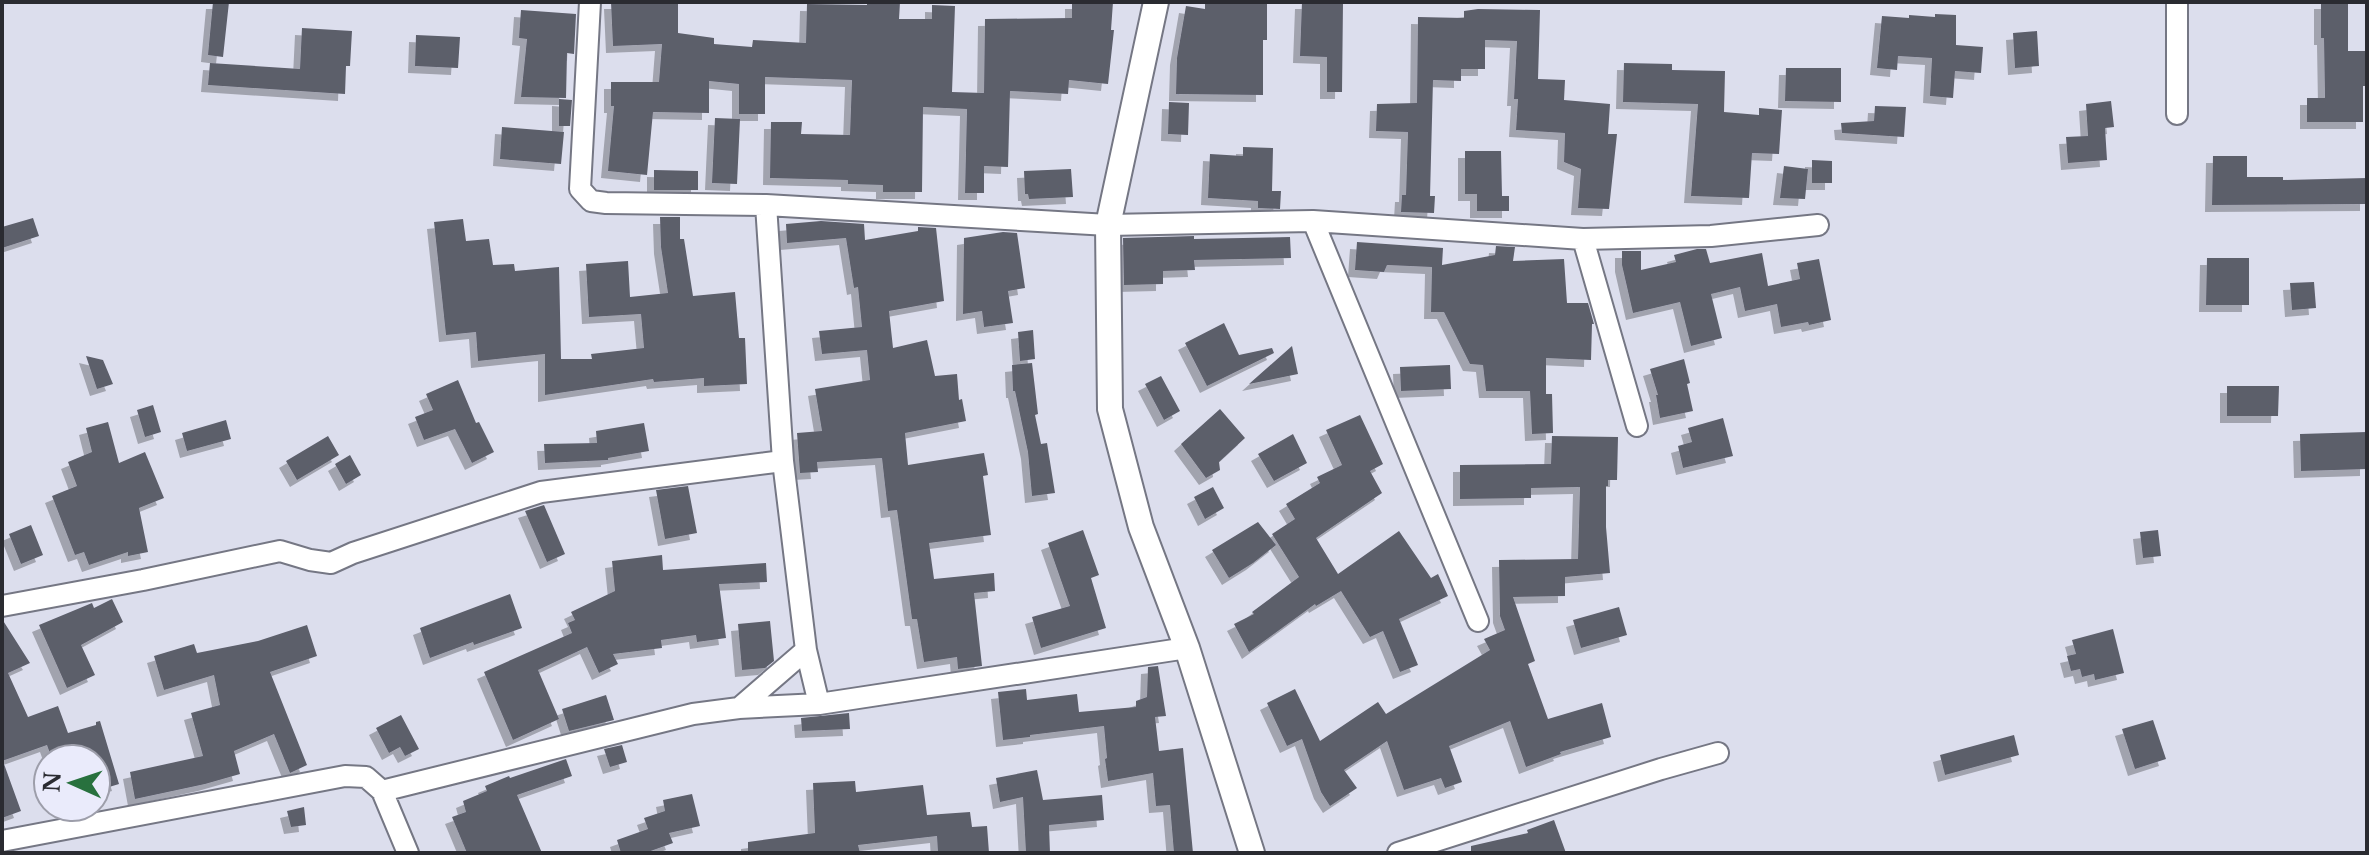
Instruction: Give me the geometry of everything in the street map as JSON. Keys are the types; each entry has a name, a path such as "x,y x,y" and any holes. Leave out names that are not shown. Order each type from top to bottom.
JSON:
{"street":[{"path":"590,2 580,189 591,201 766,205 1108,225 1313,221 1583,239 1711,236 1818,225"},
{"path":"1156,2 1108,225 1110,409 1141,527 1187,648 1252,853"},
{"path":"2177,2 2177,114"},
{"path":"766,205 783,461 806,650 819,704"},
{"path":"1313,221 1478,621"},
{"path":"1583,239 1637,426"},
{"path":"2,606 280,551 331,563 353,553 541,492 783,461"},
{"path":"382,791 693,714 819,704 1187,648"},
{"path":"739,708 806,650"},
{"path":"1398,853 1718,753"},
{"path":"2,841 345,776 366,777 382,791 408,853"}],"building":[{"path":"213,2 229,2 223,57 208,55"},
{"path":"611,2 678,2 678,33 714,38 714,44 752,47 753,40 806,43 807,4 900,2 899,19 932,19 932,5 955,6 952,92 984,93 985,19 1072,18 1072,2 1113,2 1111,30 1114,30 1108,84 1069,80 1068,94 1010,91 1008,167 984,166 984,193 965,193 967,109 923,107 922,192 883,192 883,185 848,184 848,180 770,178 771,122 802,122 801,134 850,135 852,80 765,77 765,114 739,114 739,84 709,81 709,113 653,112 647,175 608,171 614,106 611,106 611,82 659,82 662,44 613,46"},
{"path":"1205,2 1267,2 1263,95 1176,94 1177,58 1186,6 1205,9"},
{"path":"1302,2 1343,2 1342,92 1327,92 1327,57 1300,56"},
{"path":"2321,2 2348,2 2348,51 2367,51 2363,122 2307,122 2307,98 2325,98"},
{"path":"521,10 576,14 574,54 567,53 566,98 521,97 527,39 519,38"},
{"path":"1540,10 1538,79 1565,80 1564,100 1610,104 1608,134 1617,134 1609,209 1578,208 1581,169 1564,162 1565,133 1516,130 1517,41 1485,40 1485,69 1461,69 1461,81 1433,80 1430,196 1435,196 1434,213 1401,212 1402,195 1406,195 1408,132 1376,131 1377,104 1417,103 1418,17 1464,18 1464,11"},
{"path":"1935,14 1956,15 1956,45 1983,47 1981,73 1955,71 1953,98 1930,96 1932,58 1898,56 1897,70 1877,68 1882,16 1909,18 1909,15 1935,17"},
{"path":"302,28 352,31 345,94 208,85 210,63 300,69"},
{"path":"2037,31 2039,66 2015,68 2013,33"},
{"path":"416,35 460,37 458,68 415,66"},
{"path":"1624,63 1672,64 1672,70 1725,71 1724,112 1759,115 1759,108 1782,110 1779,154 1752,153 1749,198 1691,196 1698,104 1623,102"},
{"path":"1786,68 1841,68 1841,102 1785,101"},
{"path":"559,99 572,100 570,126 559,126"},
{"path":"2111,101 2114,127 2105,128 2107,160 2068,163 2066,137 2088,136 2086,104"},
{"path":"1169,102 1189,103 1188,135 1168,134"},
{"path":"1875,106 1906,107 1904,137 1842,133 1841,123 1874,121"},
{"path":"715,118 740,119 737,184 712,183"},
{"path":"502,127 564,132 561,164 500,159"},
{"path":"1243,147 1273,148 1272,191 1281,191 1280,209 1258,208 1258,201 1208,198 1210,154 1243,156"},
{"path":"1465,151 1501,151 1502,196 1509,196 1509,211 1477,211 1477,194 1465,194"},
{"path":"2213,156 2247,156 2247,177 2283,177 2283,180 2367,178 2367,204 2212,205"},
{"path":"1812,160 1832,161 1832,183 1812,183"},
{"path":"1784,166 1808,169 1805,199 1780,198"},
{"path":"1071,169 1073,197 1029,199 1025,194 1024,171"},
{"path":"654,170 698,171 698,190 654,190"},
{"path":"660,217 680,217 680,239 684,239 693,296 735,292 739,338 745,338 747,384 704,386 704,378 654,382 653,379 545,395 545,354 478,361 476,332 446,335 434,222 463,219 466,241 489,239 493,265 514,264 515,271 559,267 561,359 592,359 591,354 644,348 641,314 589,317 586,264 628,261 630,297 668,293"},
{"path":"33,218 39,236 2,248 2,227"},
{"path":"821,221 864,224 865,240 918,231 918,227 936,228 944,301 889,311 893,348 927,340 935,376 957,374 959,400 962,399 966,421 905,433 908,465 984,453 988,475 983,476 991,535 929,543 934,579 994,573 995,591 974,593 982,666 958,669 957,657 924,662 917,619 912,619 897,510 888,511 882,458 817,462 818,472 800,473 797,433 822,431 815,389 870,380 867,350 822,354 819,331 862,327 858,287 854,288 846,238 787,243 786,224"},
{"path":"1017,233 1025,288 1008,291 1013,323 984,327 982,311 963,314 964,238"},
{"path":"1194,236 1194,239 1290,237 1291,258 1194,260 1195,270 1163,271 1163,284 1124,285 1123,238"},
{"path":"1357,242 1443,248 1442,265 1495,255 1496,246 1515,247 1513,261 1564,259 1567,303 1588,303 1594,324 1591,360 1546,358 1546,394 1552,394 1553,433 1532,434 1530,391 1486,391 1483,365 1470,364 1444,312 1431,312 1432,267 1387,265 1384,272 1355,270"},
{"path":"1706,249 1710,263 1762,253 1768,286 1800,279 1797,263 1819,259 1831,320 1781,327 1777,304 1745,311 1740,287 1711,294 1722,338 1691,346 1680,302 1633,313 1622,265 1622,251 1641,251 1641,270 1676,262 1674,255"},
{"path":"2207,258 2249,258 2249,305 2206,305"},
{"path":"2314,282 2316,308 2292,310 2290,283"},
{"path":"1224,323 1239,355 1272,348 1274,353 1207,386 1185,343"},
{"path":"1033,330 1035,359 1020,361 1018,332"},
{"path":"1292,346 1298,374 1249,384"},
{"path":"86,356 103,360 113,384 97,389"},
{"path":"1684,359 1693,411 1660,418 1658,395 1650,369"},
{"path":"1032,363 1038,414 1035,415 1041,444 1047,443 1055,493 1032,496 1028,452 1013,391 1012,365"},
{"path":"1450,365 1451,389 1401,391 1400,367"},
{"path":"1161,376 1180,411 1164,420 1145,384"},
{"path":"458,380 476,423 479,422 494,452 472,463 455,429 424,440 415,417 433,410 426,394"},
{"path":"2227,386 2279,386 2278,416 2227,416"},
{"path":"153,405 161,432 145,437 137,410"},
{"path":"1220,409 1245,438 1219,462 1220,470 1206,478 1181,444"},
{"path":"1360,415 1383,464 1370,471 1382,493 1316,538 1338,574 1399,531 1431,578 1438,574 1448,596 1399,619 1418,665 1400,672 1383,631 1370,637 1341,591 1315,604 1249,652 1234,624 1254,614 1252,612 1299,577 1272,534 1295,519 1286,504 1320,483 1317,477 1342,465 1326,430"},
{"path":"1723,418 1733,456 1683,468 1678,446 1692,442 1688,428"},
{"path":"226,420 231,439 187,451 182,433"},
{"path":"108,422 119,463 145,452 164,498 139,508 148,552 128,556 128,552 89,565 84,552 75,555 52,496 77,486 68,462 92,452 86,428"},
{"path":"644,423 649,451 608,460 545,463 544,444 597,443 596,431"},
{"path":"2367,432 2367,469 2301,471 2300,434"},
{"path":"1293,434 1307,463 1274,481 1258,454"},
{"path":"328,436 339,455 297,480 286,461"},
{"path":"1552,436 1618,437 1617,480 1608,480 1606,486 1610,573 1565,577 1565,596 1513,597 1535,661 1528,664 1548,719 1602,703 1611,737 1560,752 1526,767 1510,721 1449,746 1462,782 1445,788 1441,778 1404,790 1387,741 1344,770 1357,788 1330,806 1321,792 1302,739 1287,746 1267,703 1295,689 1320,741 1378,702 1386,714 1490,650 1484,639 1505,630 1500,616 1499,560 1578,559 1580,487 1531,488 1531,498 1460,499 1460,465 1551,464"},
{"path":"350,455 361,475 346,484 335,464"},
{"path":"688,486 697,533 665,539 656,490"},
{"path":"1213,487 1224,508 1205,519 1194,497"},
{"path":"544,505 565,554 547,562 525,511"},
{"path":"1258,522 1276,545 1229,578 1212,550"},
{"path":"31,525 43,555 21,564 9,534"},
{"path":"1083,530 1099,575 1091,578 1106,628 1041,648 1032,617 1070,606 1048,543"},
{"path":"2158,530 2161,556 2143,558 2140,532"},
{"path":"662,555 663,570 766,563 767,582 719,584 726,638 697,642 696,635 661,640 662,648 613,654 618,664 599,673 587,647 538,670 559,719 513,740 484,672 572,633 568,623 575,620 571,612 615,591 612,561"},
{"path":"510,594 522,628 430,658 420,628"},
{"path":"112,599 123,622 81,645 95,675 67,688 39,625 92,603 94,608"},
{"path":"1619,607 1627,635 1581,648 1573,620"},
{"path":"2,619 30,663 8,673 28,717 58,706 68,733 100,721 107,743 32,743 32,750 2,761"},
{"path":"770,621 774,661 765,668 742,670 738,624"},
{"path":"307,625 317,656 270,672 307,765 290,773 274,734 234,751 240,774 135,799 130,772 203,756 191,713 220,705 214,675 164,690 154,656 194,644 197,653 258,641"},
{"path":"2113,629 2124,673 2095,680 2094,674 2082,677 2080,669 2071,671 2067,656 2076,654 2072,640"},
{"path":"1158,666 1166,716 1155,717 1159,751 1183,748 1193,853 1174,853 1170,805 1156,806 1153,773 1108,781 1104,726 1003,740 998,692 1026,689 1027,700 1077,694 1079,712 1136,707 1136,701 1147,697 1148,667"},
{"path":"606,695 614,720 569,731 562,709"},
{"path":"849,713 850,729 802,731 801,718"},
{"path":"401,715 419,749 405,756 400,747 389,753 376,728"},
{"path":"2153,720 2166,759 2135,769 2122,729"},
{"path":"2014,735 2019,755 1945,775 1940,755"},
{"path":"622,745 627,762 610,767 604,749"},
{"path":"566,759 572,776 517,795 542,853 467,853 452,817 466,812 463,801 487,791 485,786 509,776"},
{"path":"112,761 119,784 112,786"},
{"path":"2,765 21,811 2,818"},
{"path":"1037,770 1043,800 1102,795 1104,820 1049,825 1050,853 1026,853 1023,797 1000,802 996,778"},
{"path":"855,781 856,792 923,785 927,815 970,812 972,827 987,826 989,853 938,853 937,836 858,845 860,853 748,853 748,842 815,833 813,783"},
{"path":"692,794 700,826 669,833 673,843 645,853 621,853 617,840 648,829 644,818 665,811 663,800"},
{"path":"304,807 306,825 291,827 287,811"},
{"path":"1554,820 1566,853 1471,853 1471,846 1528,833 1527,830"}]}
